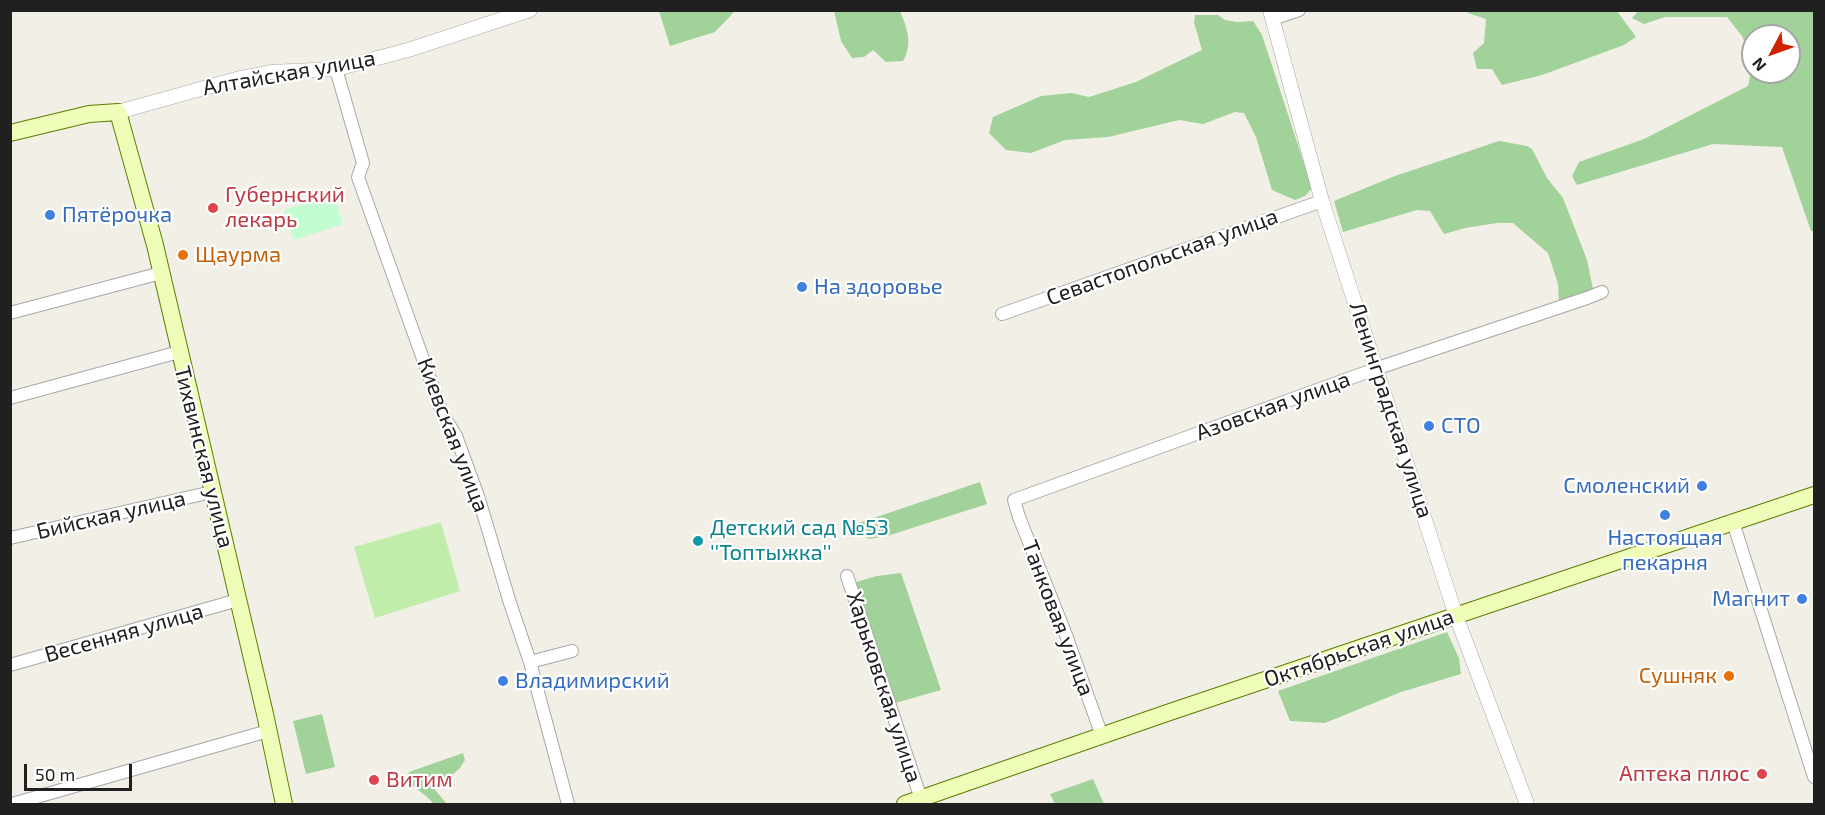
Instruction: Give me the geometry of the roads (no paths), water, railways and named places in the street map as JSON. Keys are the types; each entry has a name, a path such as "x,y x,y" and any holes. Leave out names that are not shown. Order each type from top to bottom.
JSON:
{"main road":[{"name":"Алтайская улица","path":"10,133 89,114 117,112"},
{"name":"Тихвинская улица","path":"117,112 155,244 284,804"},
{"name":"Октябрьская улица","path":"913,802 1815,495"}],"street":[{"name":"Алтайская улица","path":"117,112 240,78 271,72 336,69 408,50 530,10"},
{"path":"1271,15 1299,10"},
{"name":"Ленинградская улица","path":"1271,15 1322,201 1378,368 1456,616 1527,804"},
{"name":"Киевская улица","path":"336,69 363,163 358,177 443,415 456,436 478,496 530,662 568,804"},
{"name":"Севастопольская улица","path":"1002,314 1322,201"},
{"path":"10,313 161,273"},
{"name":"Азовская улица","path":"1014,500 1378,368 1602,291"},
{"path":"10,398 179,352"},
{"name":"Бийская улица","path":"10,538 212,492"},
{"name":"Танковая улица","path":"1014,500 1102,736"},
{"path":"1733,522 1815,777"},
{"name":"Харьковская улица","path":"847,576 913,802"},
{"name":"Весенняя улица","path":"10,665 238,600"},
{"path":"530,662 572,651"},
{"path":"12,804 268,731"}],"place":[{"name":"Губернский лекарь","path":"213,208"},
{"name":"Пятёрочка","path":"50,215"},
{"name":"Щаурма","path":"183,255"},
{"name":"На здоровье","path":"802,287"},
{"name":"СТО","path":"1429,426"},
{"name":"Смоленский","path":"1702,486"},
{"name":"Настоящая пекарня","path":"1665,515"},
{"name":"Детский сад №53 ''Топтыжка''","path":"698,541"},
{"name":"Магнит","path":"1802,599"},
{"name":"Сушняк","path":"1729,676"},
{"name":"Владимирский","path":"503,681"},
{"name":"Аптека плюс","path":"1762,774"},
{"name":"Витим","path":"374,780"}]}
